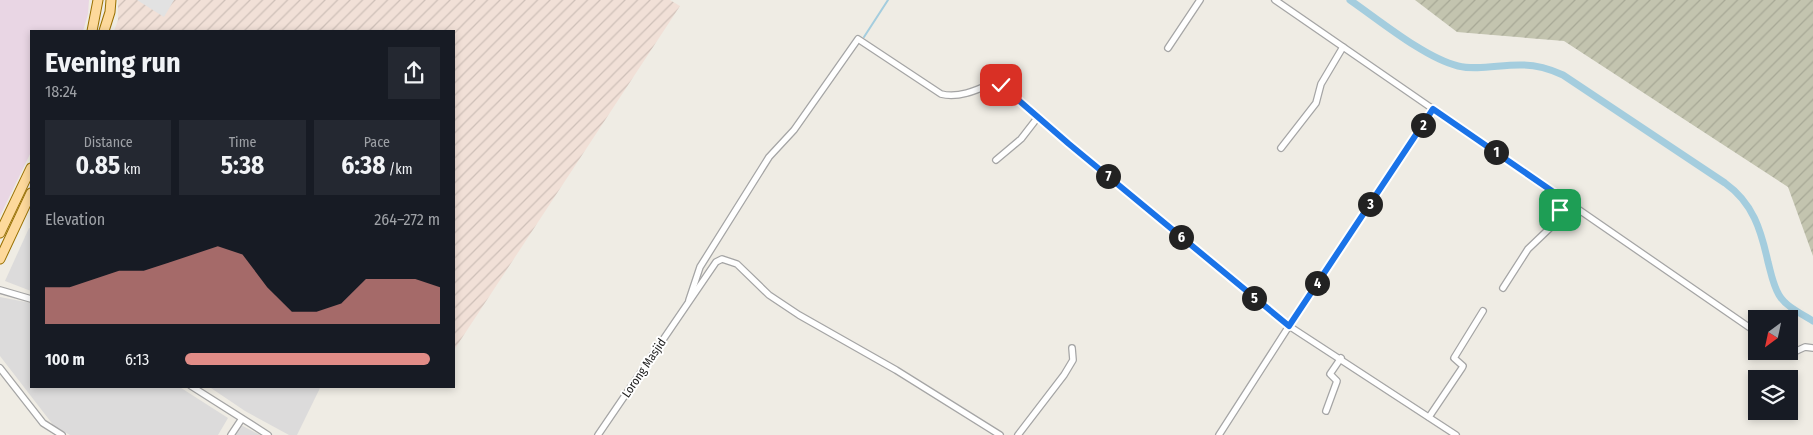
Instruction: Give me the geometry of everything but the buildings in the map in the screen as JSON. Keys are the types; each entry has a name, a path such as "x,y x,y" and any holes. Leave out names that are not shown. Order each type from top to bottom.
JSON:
{"main road":[{"path":"92,30 98,0"},
{"path":"104,30 110,12 111,0"},
{"path":"0,233 30,170"},
{"path":"0,259 30,194"}],"street":[{"path":"1168,48 1200,0"},
{"path":"1275,0 1748,326"},
{"path":"689,300 700,268 769,157 794,130 858,39 941,94 949,96 962,94 995,82 1001,85 1289,326 1456,435"},
{"path":"1281,148 1316,103 1321,84 1343,47"},
{"path":"1220,435 1289,326 1433,109"},
{"path":"996,160 1021,139 1038,117"},
{"path":"1503,288 1528,249 1550,228 1565,200"},
{"path":"689,300 716,262 722,259 729,260 737,264 769,295 799,315 896,370 1000,435"},
{"path":"0,290 30,299"},
{"name":"Lorong Masjid","path":"598,435 689,300"},
{"path":"1429,417 1462,368 1463,366 1454,358 1484,311"},
{"path":"1798,350 1805,347 1813,348"},
{"path":"1018,435 1064,375 1073,360 1072,348"},
{"path":"1326,411 1337,380 1330,374 1340,358"},
{"path":"0,368 39,418 48,427 62,435"},
{"path":"195,388 241,420 268,435"},
{"path":"231,435 241,420"}],"shaded area":[{"path":"0,0 89,0 88,14 83,30 30,30 30,154 0,216"},
{"path":"118,0 670,0 680,6 455,348 455,30 114,30 118,20"},
{"path":"137,0 174,0 164,17"},
{"path":"1415,0 1813,0 1813,256 1788,187 1564,41 1457,32"},
{"path":"29,228 30,291 5,281"},
{"path":"0,297 30,303 30,388 181,388 228,418 218,435 70,435 54,426 0,356"},
{"path":"211,388 320,388 297,435 289,435 245,411"},
{"path":"241,425 260,435 234,435"}],"waterway":[{"path":"864,37 888,0"},
{"path":"1350,0 1402,38 1445,62 1474,68 1515,65 1534,66 1549,69 1563,75 1725,183 1743,199 1759,228 1779,295 1790,307 1813,321"}],"route":[{"path":"1001,85 1169,228 1289,326 1433,109 1565,200 1560,210"}]}
